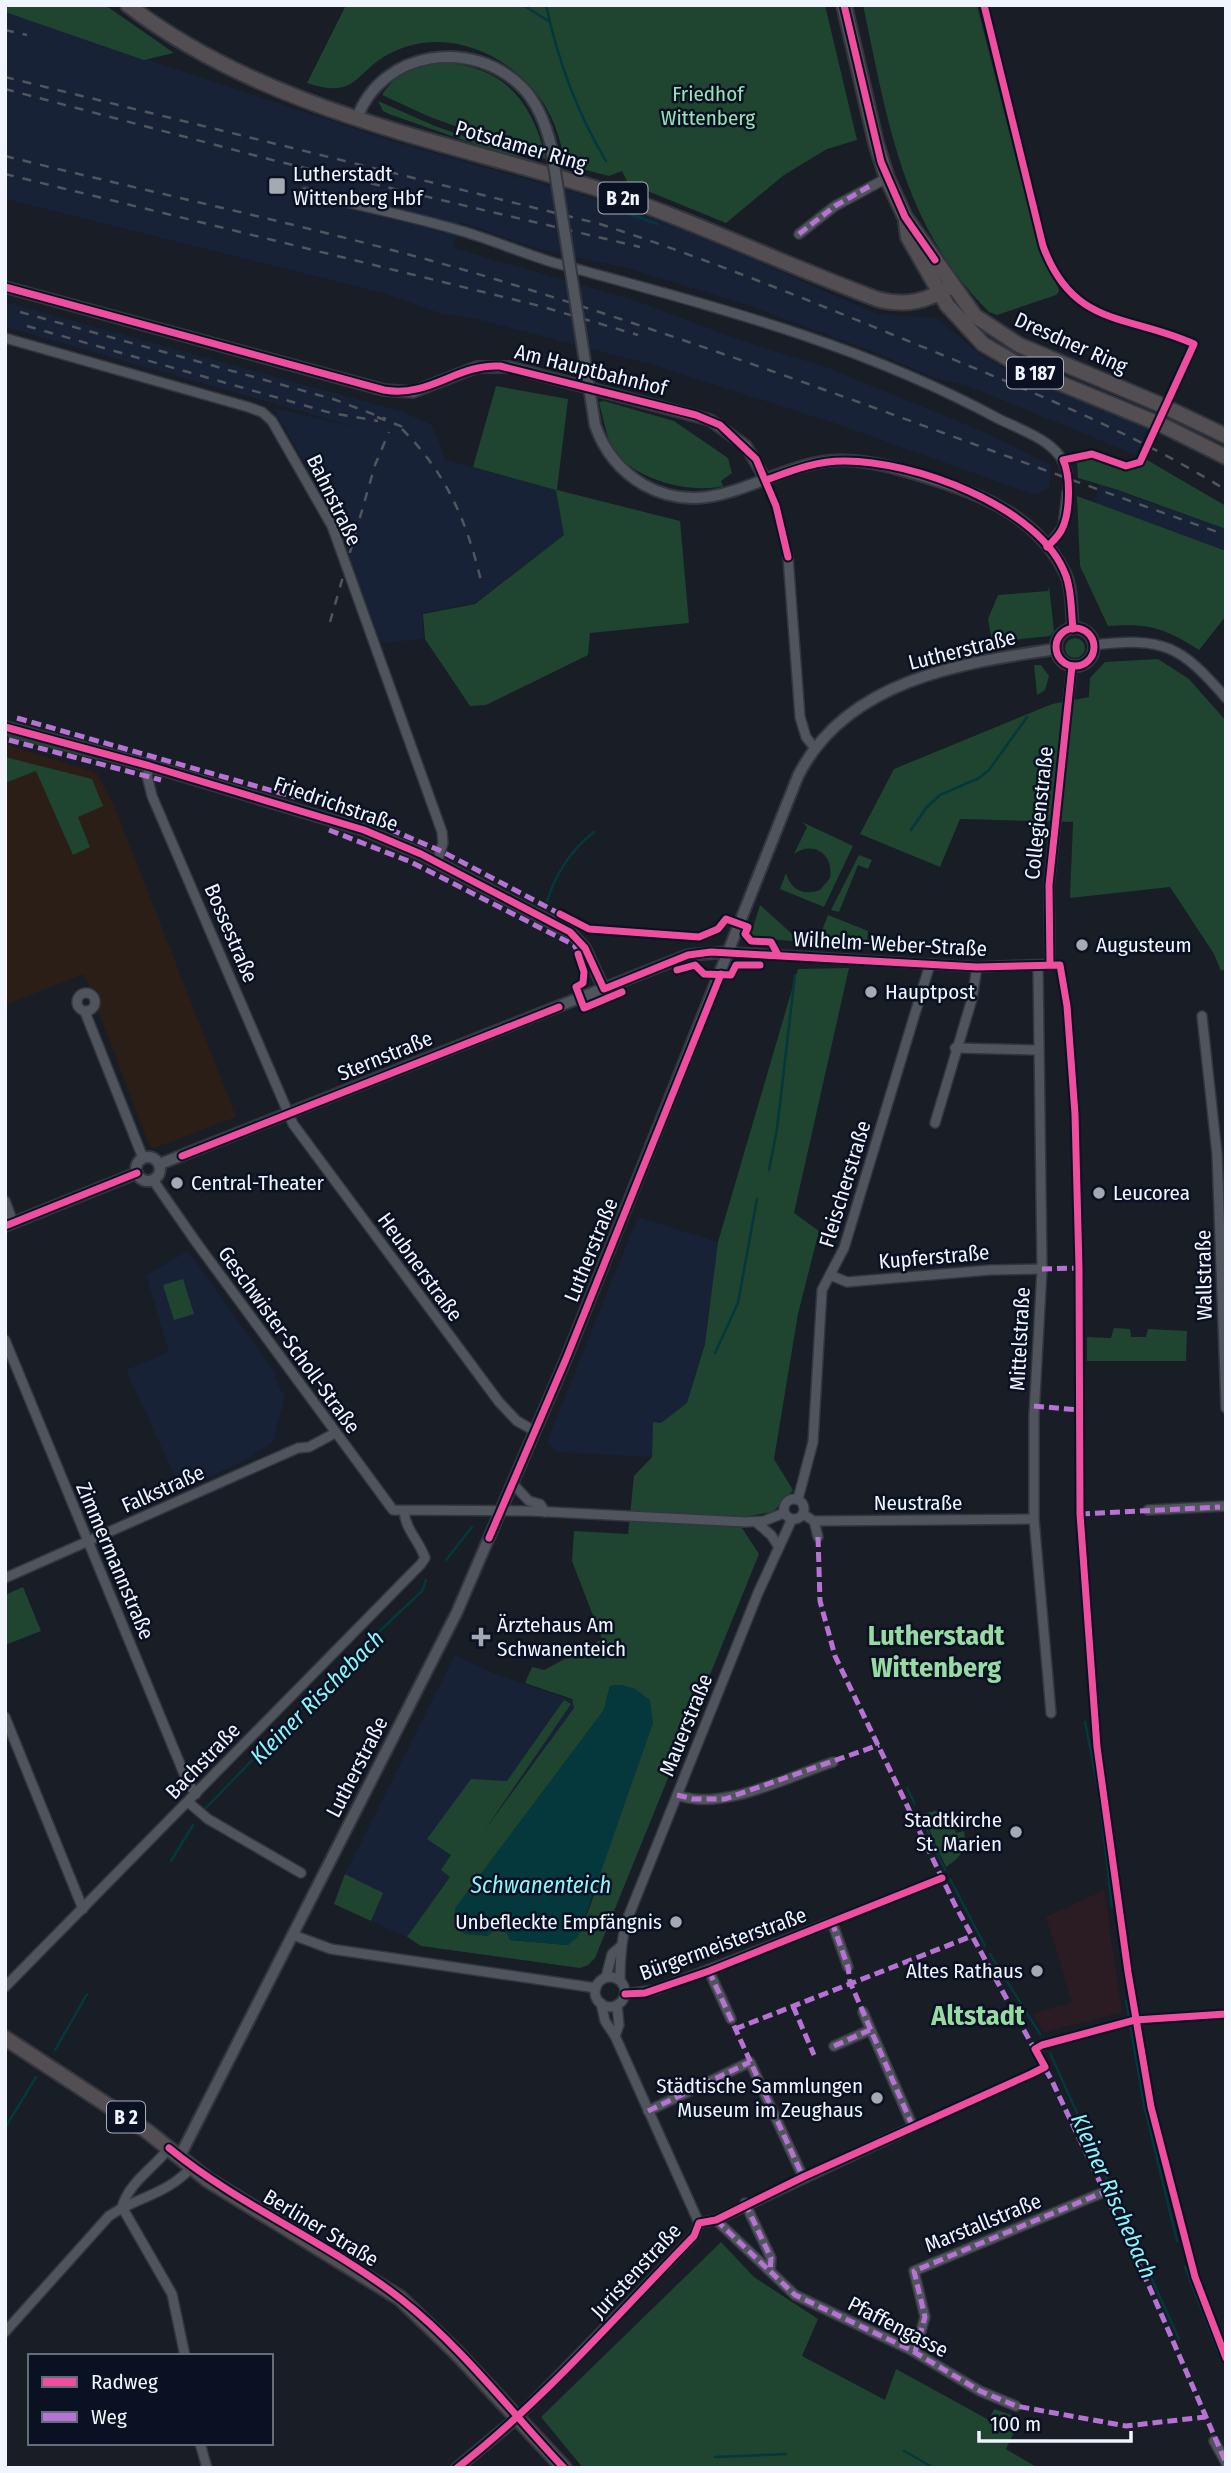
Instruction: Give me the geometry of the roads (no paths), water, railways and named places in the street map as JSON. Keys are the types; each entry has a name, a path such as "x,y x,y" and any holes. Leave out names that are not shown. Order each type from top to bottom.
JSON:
{"main road":[{"name":"Potsdamer Ring","path":"128,5 163,31 225,66 357,118 625,198 877,299 911,303 946,290"},
{"name":"B 187","path":"845,5 876,143 887,178"},
{"name":"Dresdner Ring","path":"887,178 963,326 1006,359 1158,424 1226,457"},
{"name":"Dresdner Ring","path":"946,290 1008,340 1165,406 1226,436"},
{"name":"Berliner Straße","path":"5,2038 174,2152 192,2167 400,2298 456,2352 564,2468"}],"street":[{"path":"357,118 368,94 400,67 432,57 456,58 491,67 521,87 541,115 551,146 595,425 616,463 631,477 658,492 704,499 828,461 861,462 892,468 981,495 1023,523 1047,547 1067,578 1073,629"},
{"path":"799,234 835,206 887,178"},
{"path":"306,192 461,230 549,261 752,316 850,350 932,386 1041,441 1060,455 1067,472"},
{"name":"Am Hauptbahnhof","path":"5,287 384,390 422,390 483,366 532,372 710,420 746,446 766,480"},
{"name":"Bahnstraße","path":"5,338 248,407 262,412 272,421 324,508 343,555 442,832 443,843 437,862"},
{"path":"1047,547 1063,527 1067,494"},
{"path":"788,557 800,717 806,737 814,747"},
{"path":"1073,629 1087,632 1094,645 1088,661 1072,666 1060,659 1056,649 1061,635 1073,629"},
{"path":"1094,645 1139,641 1169,647 1189,659 1226,698"},
{"name":"Lutherstraße","path":"174,2152 293,1935 444,1639 535,1431 798,776 814,747 845,716 910,681 969,663 1056,649"},
{"name":"Collegienstraße","path":"1050,964 1049,885 1072,666"},
{"name":"Friedrichstraße","path":"5,727 150,765 316,814 401,845 576,937 589,955 604,989"},
{"name":"Bossestraße","path":"150,765 148,783 152,796 288,1113"},
{"path":"604,989 688,955 729,952"},
{"name":"Wilhelm-Weber-Straße","path":"729,952 977,967 1050,964"},
{"name":"Fleischerstraße","path":"798,1499 813,1442 821,1296 844,1248 920,1006 930,964"},
{"name":"Mittelstraße","path":"1038,966 1042,1269 1034,1415 1034,1520 1051,1713"},
{"path":"935,1124 955,1048 972,999 977,967"},
{"name":"Sternstraße","path":"160,1164 604,989"},
{"path":"85,1012 143,1158"},
{"name":"Wallstraße","path":"1202,1016 1217,1154 1226,1408"},
{"path":"955,1048 1038,1050"},
{"name":"Heubnerstraße","path":"288,1113 499,1402 517,1421 535,1431"},
{"path":"153,1157 160,1164 160,1173 153,1180 144,1180 137,1173 137,1163 143,1158 153,1157"},
{"path":"5,1201 9,1224 137,1173"},
{"name":"Geschwister-Scholl-Straße","path":"153,1180 387,1504 393,1510 404,1511"},
{"name":"Kupferstraße","path":"830,1275 847,1282 990,1270 1042,1269"},
{"name":"Zimmermannstraße","path":"5,1340 187,1781 196,1794"},
{"name":"Falkstraße","path":"5,1578 298,1448 309,1447 335,1433"},
{"path":"513,1484 529,1501 540,1504 545,1512"},
{"path":"788,1516 787,1501 798,1499 804,1506 803,1514"},
{"path":"1148,1510 1226,1506"},
{"path":"404,1511 545,1512 756,1522 803,1514 814,1521 818,1537"},
{"name":"Bachstraße","path":"5,1987 425,1558 408,1531 404,1511"},
{"name":"Mauerstraße","path":"607,1978 605,1972 612,1954 620,1947 677,1795 779,1547 788,1516"},
{"name":"Neustraße","path":"814,1521 1034,1520"},
{"path":"756,1522 771,1535 779,1547"},
{"path":"5,1717 83,1909"},
{"path":"677,1795 693,1800 725,1799 833,1762"},
{"path":"188,1802 208,1819 301,1872"},
{"name":"Bürgermeisterstraße","path":"625,1994 645,1993 709,1971 832,1922 848,1967"},
{"path":"293,1935 331,1949 596,1989"},
{"name":"Mauerstraße","path":"620,1947 620,1980"},
{"path":"709,1971 731,2019"},
{"path":"596,1989 607,1978 620,1980 625,1994 617,2005 609,2007 601,2003"},
{"path":"596,1989 608,2029 615,2036 699,2223"},
{"path":"615,2036 619,2025 617,2005"},
{"path":"834,2046 870,2030 863,2011"},
{"name":"Juristenstraße","path":"517,2418 694,2236 699,2223 716,2220 745,2203 913,2127 870,2030"},
{"path":"648,2111 750,2062 803,2176"},
{"path":"174,2152 126,2192 122,2207 172,2294 185,2354"},
{"path":"5,2332 98,2227 122,2207 137,2204 171,2186 192,2167"},
{"name":"Marstallstraße","path":"915,2352 925,2317 914,2271 1104,2192"},
{"path":"745,2203 771,2258 770,2271"},
{"name":"Pfaffengasse","path":"716,2220 795,2295 915,2352 980,2391 1016,2406"},
{"path":"457,2468 517,2418"},
{"path":"1214,2441 1226,2462"},
{"path":"201,2445 207,2468"}],"water":[{"name":"Schwanenteich","path":"621,1685 635,1689 650,1700 653,1723 578,1937 568,1945 510,1940 507,1933 495,1930 487,1936 464,1934 455,1923 455,1908 604,1710 610,1686"}],"waterway":[{"path":"523,5 550,22"},
{"path":"546,5 569,85 606,161"},
{"path":"615,206 616,209 657,224"},
{"path":"911,830 926,808 940,795 979,778 989,770 1027,717"},
{"path":"547,901 565,863 578,846 594,832"},
{"path":"769,1170 777,1129 795,975"},
{"path":"715,1353 738,1303 757,1199"},
{"name":"Kleiner Rischebach","path":"446,1560 472,1527"},
{"name":"Kleiner Rischebach","path":"203,1811 348,1661 422,1591 426,1580"},
{"path":"1085,1722 1099,1793 1112,1907"},
{"name":"Kleiner Rischebach","path":"907,1788 915,1804"},
{"name":"Kleiner Rischebach","path":"919,1813 945,1870"},
{"name":"Kleiner Rischebach","path":"171,1861 193,1825"},
{"name":"Kleiner Rischebach","path":"950,1879 985,1946"},
{"name":"Kleiner Rischebach","path":"990,1954 1040,2034"},
{"name":"Kleiner Rischebach","path":"55,2050 87,1994"},
{"path":"1126,2001 1144,2105 1177,2241"},
{"name":"Kleiner Rischebach","path":"1050,2053 1179,2339"},
{"name":"Kleiner Rischebach","path":"5,2128 36,2077"},
{"path":"1185,2267 1220,2356"},
{"path":"904,2451 934,2468"},
{"path":"715,2457 786,2454"}],"tunnel":[{"path":"1067,472 1067,493"}],"railway":[{"path":"5,30 27,35"},
{"path":"5,77 600,224 640,237 800,297 1036,394 1152,448 1226,490"},
{"path":"5,89 276,161 640,247"},
{"path":"5,156 314,230 498,280 772,371 1226,535"},
{"path":"5,174 540,306 638,335"},
{"path":"20,312 333,399 386,419"},
{"path":"27,326 331,413 378,421"},
{"path":"377,417 403,427"},
{"path":"402,429 431,463 453,499 469,538 481,581"},
{"path":"330,622 375,465 389,432"}],"place":[{"name":"Lutherstadt Wittenberg Hbf","path":"277,186"},
{"name":"Augusteum","path":"1082,945"},
{"name":"Hauptpost","path":"871,992"},
{"name":"Central-Theater","path":"177,1183"},
{"name":"Leucorea","path":"1099,1193"},
{"name":"Ärztehaus Am Schwanenteich","path":"481,1637"},
{"name":"Stadtkirche St. Marien","path":"1016,1832"},
{"name":"Unbefleckte Empfängnis","path":"676,1922"},
{"name":"Altes Rathaus","path":"1037,1971"},
{"name":"Städtische Sammlungen Museum im Zeughaus","path":"877,2098"}],"district":[{"name":"Lutherstadt Wittenberg","path":"936,1651"},
{"name":"Altstadt","path":"978,2015"}],"park label":[{"name":"Friedhof Wittenberg","path":"708,106"}]}
